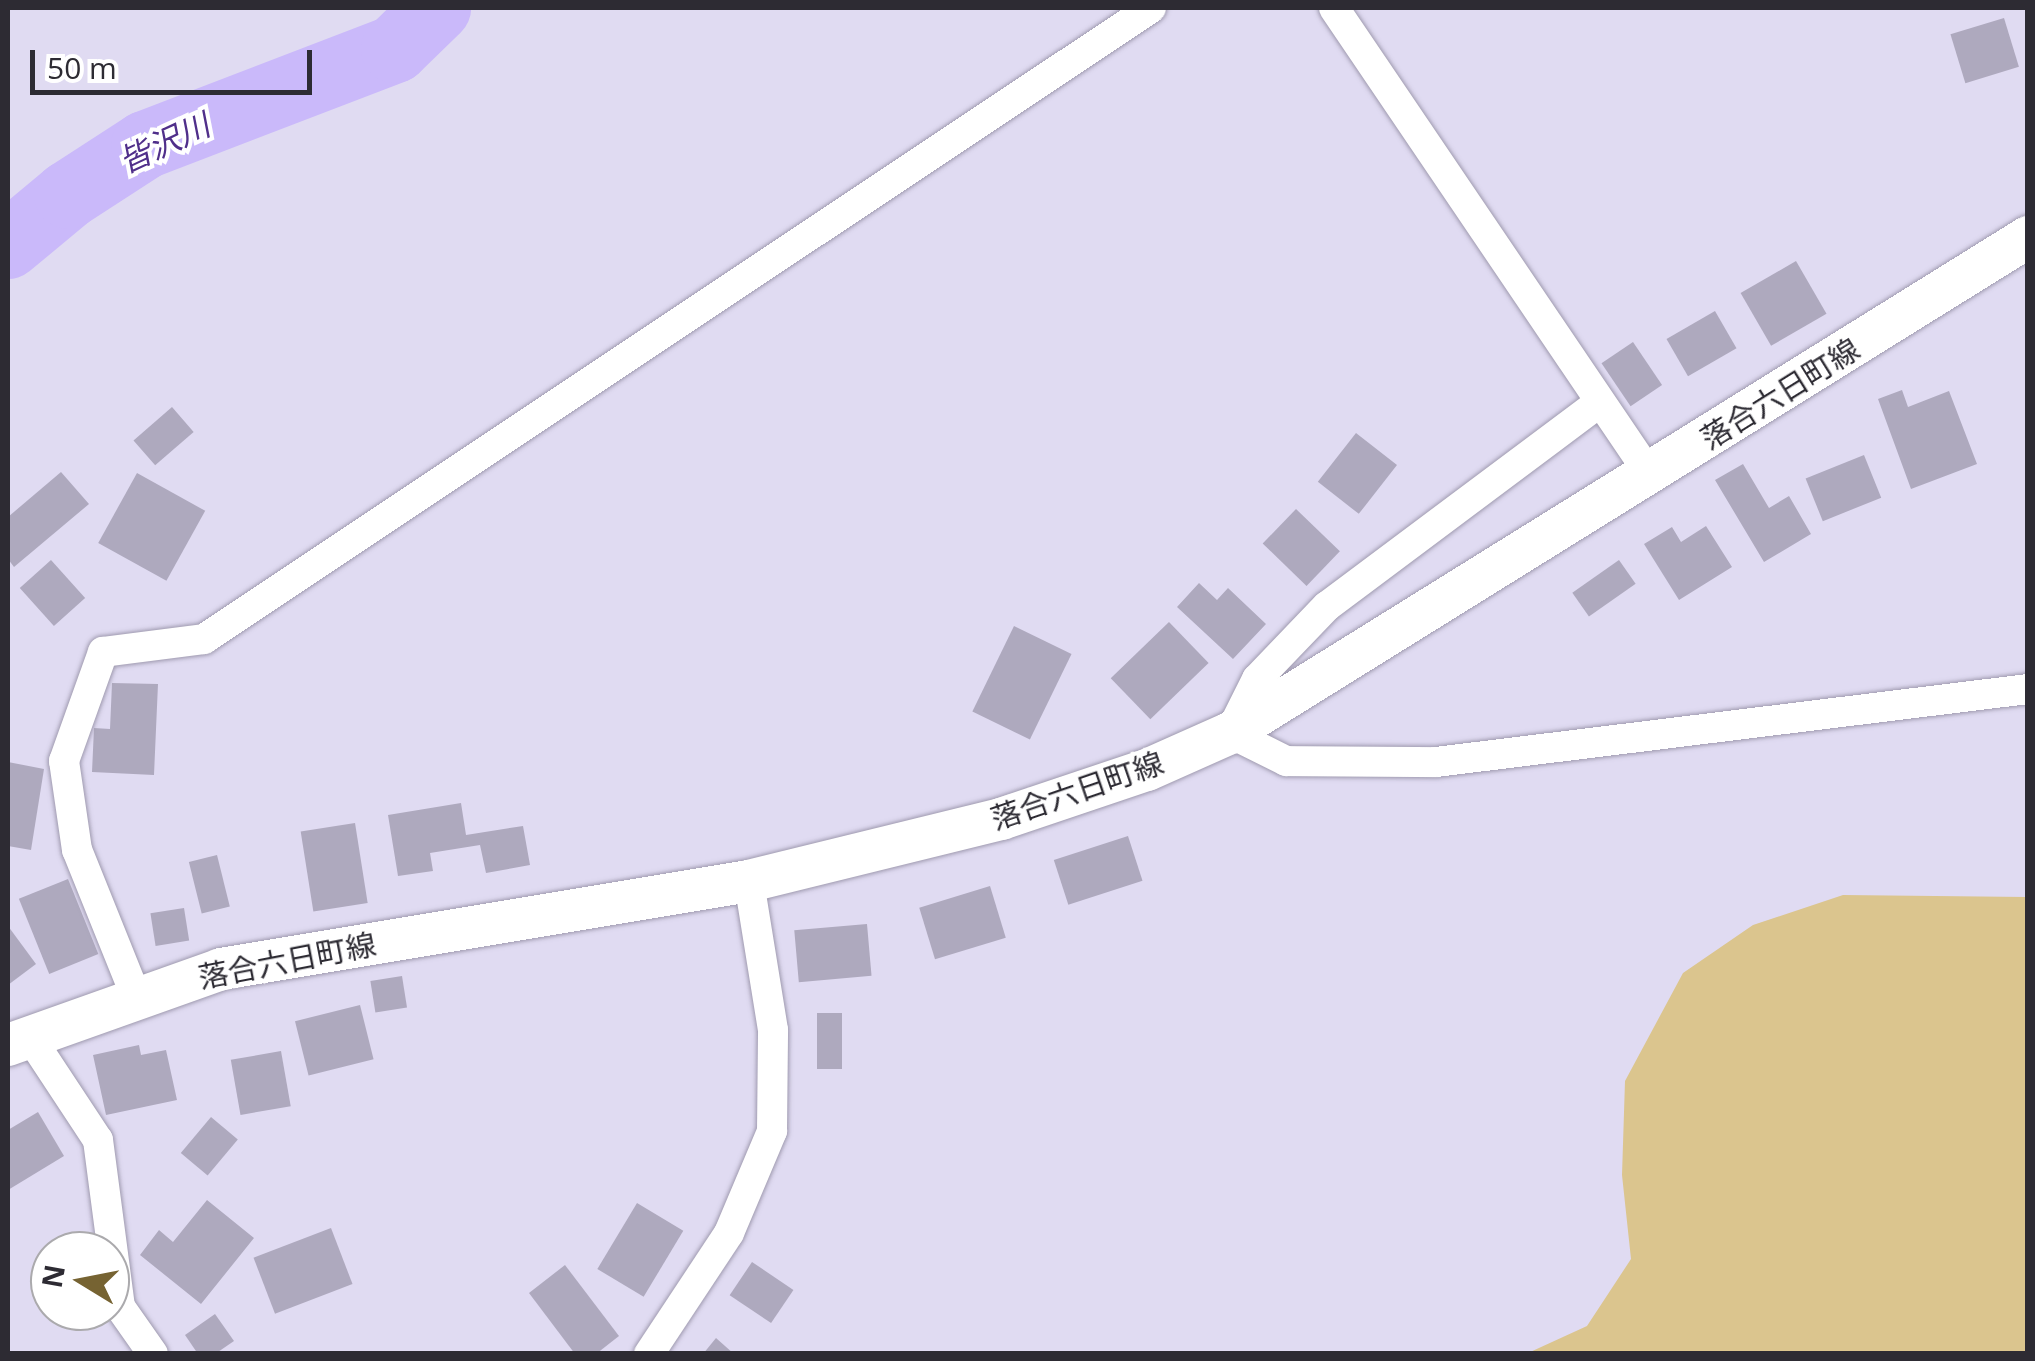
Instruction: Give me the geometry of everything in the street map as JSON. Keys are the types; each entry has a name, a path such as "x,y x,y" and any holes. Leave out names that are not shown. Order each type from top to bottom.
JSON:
{"main road":[{"name":"落合六日町線","path":"18,1040 221,968 749,882 1001,819 1147,770 1230,733 1651,476 2028,237"}],"street":[{"path":"136,999 77,850 64,761 103,652 204,639 1151,8"},
{"path":"1334,8 1651,476"},
{"path":"1600,402 1327,606 1257,679 1230,733 1286,761 1436,762 2028,690"},
{"path":"649,1354 729,1234 772,1130 773,1030 749,882"},
{"path":"18,1040 98,1140 120,1307 153,1354"}],"shaded area":[{"path":"1843,895 2027,897 2027,1353 1528,1353 1587,1326 1631,1259 1622,1175 1625,1081 1683,973 1753,925"}],"building":[{"path":"2004,18 2019,67 1965,83 1950,34"},
{"path":"1796,261 1826,314 1771,346 1741,293"},
{"path":"1715,311 1736,348 1688,376 1667,339"},
{"path":"1633,342 1662,385 1631,406 1601,363"},
{"path":"1902,390 1908,407 1949,391 1977,464 1911,489 1878,399"},
{"path":"172,407 194,432 155,465 134,440"},
{"path":"1356,433 1397,465 1359,514 1318,482"},
{"path":"1864,455 1881,498 1823,521 1806,479"},
{"path":"1743,464 1769,508 1789,496 1811,534 1764,562 1715,480"},
{"path":"61,472 89,504 14,567 8,559 8,517"},
{"path":"137,473 205,511 166,581 98,543"},
{"path":"1296,509 1340,551 1307,586 1263,544"},
{"path":"1706,526 1732,567 1679,600 1644,544 1672,527 1681,542"},
{"path":"51,560 85,598 54,626 20,588"},
{"path":"1619,560 1636,584 1589,616 1572,593"},
{"path":"1199,583 1217,600 1228,588 1266,624 1233,659 1177,607"},
{"path":"1169,622 1209,663 1150,719 1111,678"},
{"path":"1014,626 1072,654 1030,739 972,711"},
{"path":"112,683 158,684 154,775 92,772 94,728 110,729"},
{"path":"8,762 44,769 31,850 8,846"},
{"path":"461,803 466,835 523,826 530,865 486,873 480,845 430,853 433,871 398,876 388,815"},
{"path":"355,823 368,903 313,912 301,832"},
{"path":"1128,836 1143,881 1068,905 1054,860"},
{"path":"217,855 230,906 202,913 189,862"},
{"path":"68,879 98,954 49,974 19,899"},
{"path":"990,886 1006,938 935,959 919,908"},
{"path":"184,908 189,941 156,946 150,913"},
{"path":"867,924 872,976 799,982 794,930"},
{"path":"8,926 36,964 8,985"},
{"path":"402,976 407,1008 375,1013 370,981"},
{"path":"360,1005 374,1059 309,1076 295,1021"},
{"path":"817,1013 842,1013 842,1069 817,1069"},
{"path":"139,1045 141,1055 166,1050 177,1100 106,1115 93,1055"},
{"path":"281,1051 291,1106 240,1115 231,1060"},
{"path":"38,1112 64,1156 8,1190 8,1130"},
{"path":"211,1117 238,1139 208,1176 181,1153"},
{"path":"207,1200 254,1238 201,1304 140,1255 159,1230 173,1242"},
{"path":"637,1203 683,1231 644,1297 597,1269"},
{"path":"331,1228 353,1284 275,1314 254,1258"},
{"path":"752,1262 793,1290 771,1323 730,1295"},
{"path":"565,1265 619,1336 596,1354 575,1354 529,1293"},
{"path":"215,1314 234,1341 215,1354 198,1354 185,1335"},
{"path":"716,1338 734,1354 703,1354"}],"waterway":[{"name":"皆沢川","path":"8,245 68,195 145,145 395,49 437,8"}]}
